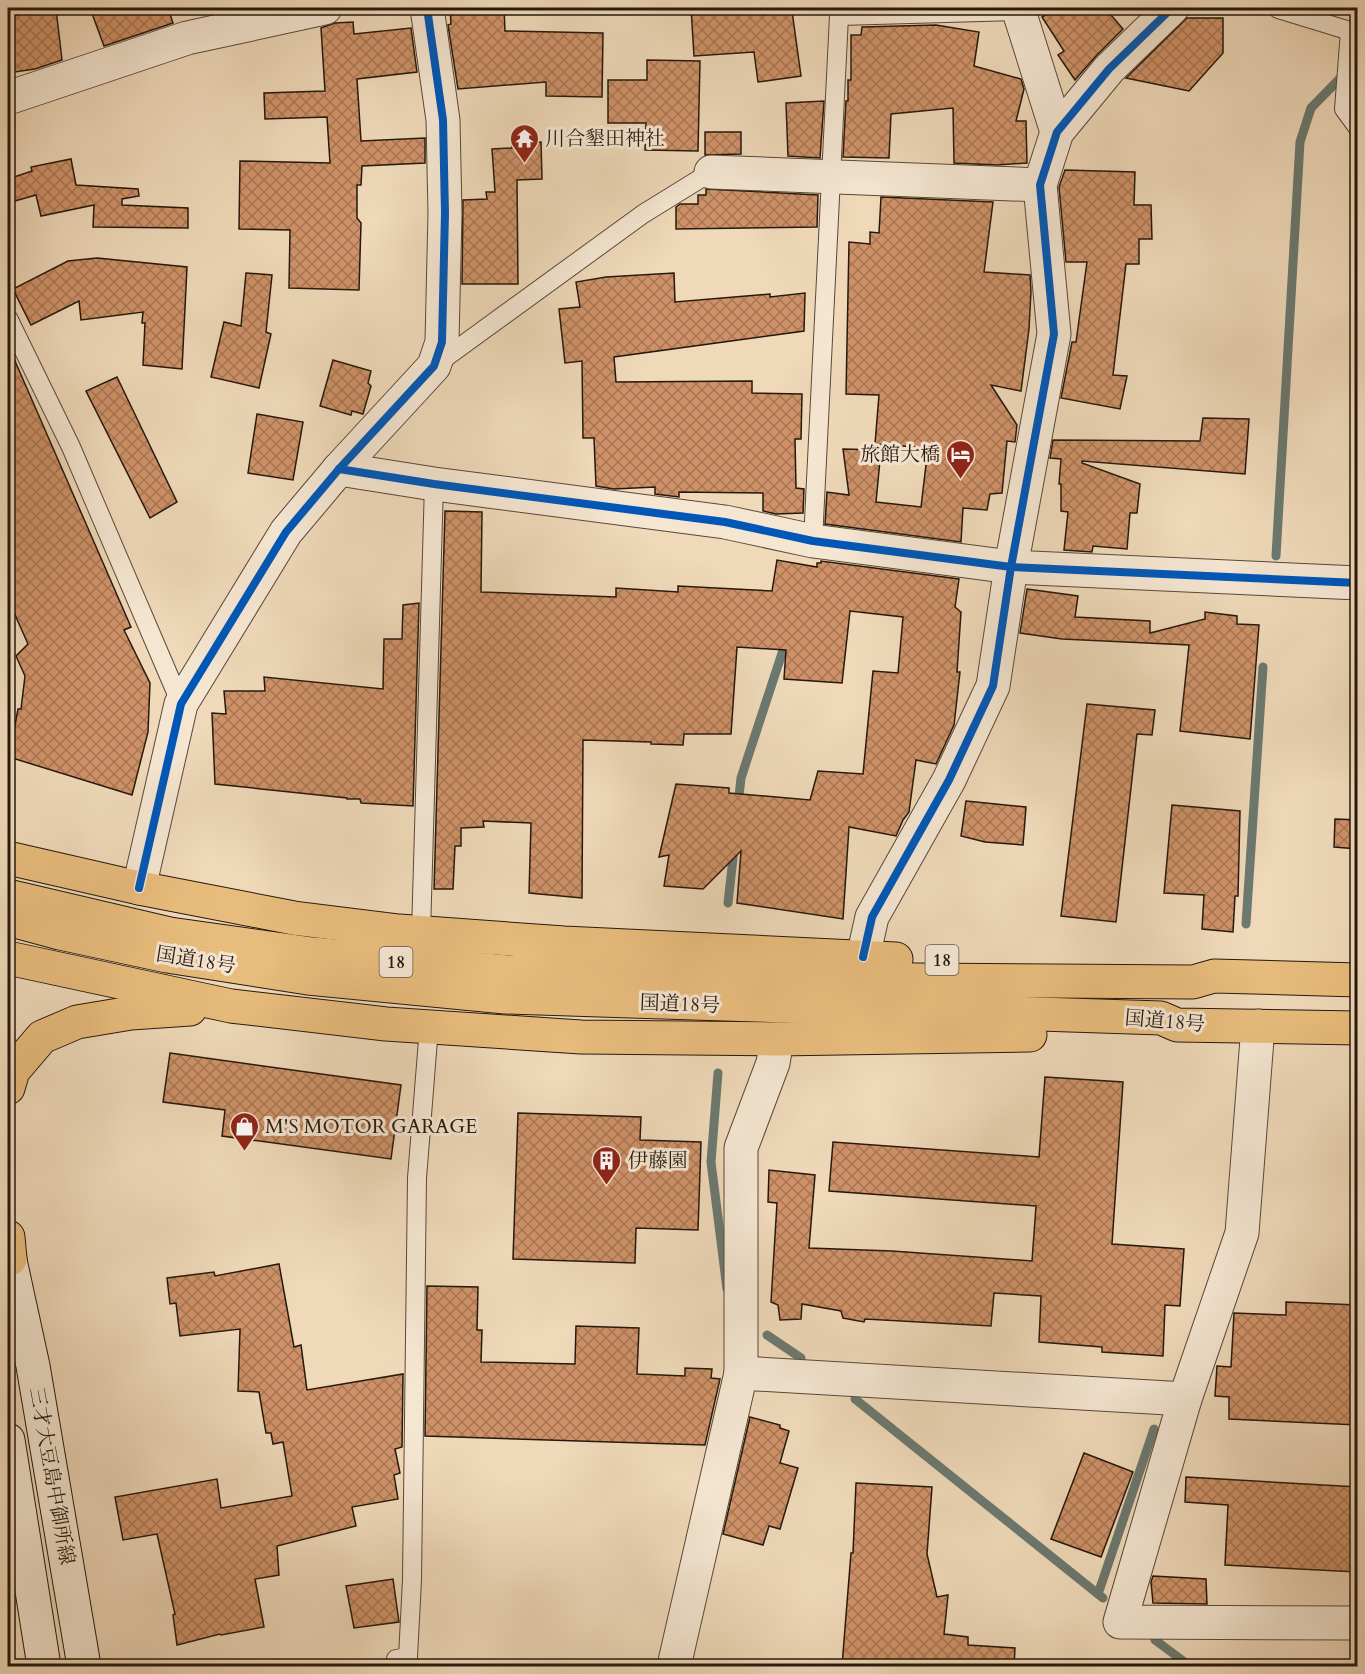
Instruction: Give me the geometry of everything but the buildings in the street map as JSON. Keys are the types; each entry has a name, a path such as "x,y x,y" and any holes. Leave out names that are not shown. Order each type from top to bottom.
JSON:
{"highway":[{"name":"18","path":"8,858 139,888 294,918 421,933 564,943 863,957 1193,969 1214,976"},
{"name":"国道18号","path":"8,896 170,934 312,954 788,994 1161,1018 1177,1025 1358,1028"},
{"name":"国道18号","path":"8,920 167,956 308,978 505,997 788,994 1193,982 1214,976 1358,980"},
{"name":"18","path":"8,958 231,1006 386,1024 581,1037 777,1039 1161,1033 1177,1025"},
{"name":"18","path":"8,1088 13,1071 42,1037 77,1022 131,1013 231,1006"}],"street":[{"path":"8,98 187,38 325,8"},
{"path":"139,888 181,704 286,532 339,469 434,366 442,342 445,201 443,120 427,8"},
{"path":"863,957 872,917 950,780 993,686 1011,567 1054,334 1040,185 1057,132 1109,69 1172,8"},
{"path":"1018,9 1057,132"},
{"path":"711,172 1040,185"},
{"path":"339,469 434,484 725,522 813,541 1011,567 1358,583"},
{"path":"1258,1026 1242,1233 1185,1399 1120,1622 1358,1623"},
{"path":"674,1666 741,1372 741,1148 773,1064 777,1039"},
{"name":"三才大豆島中御所線","path":"8,1249 33,1366 84,1666"},
{"path":"741,1372 1185,1399"},
{"name":"三才大豆島中御所線","path":"8,1440 45,1666"}],"lane":[{"path":"813,541 840,12 1018,9"},
{"path":"1278,9 1354,31 1348,55 1344,109 1358,128"},
{"path":"434,366 643,214 711,172"},
{"path":"8,318 71,447 181,704"},
{"path":"421,933 434,484"},
{"path":"396,1659 408,1657 412,1580 417,1178 429,1027"}],"waterway":[{"path":"1276,556 1300,142 1311,108 1358,60"},
{"path":"738,805 741,778 787,638"},
{"path":"1246,924 1263,667"},
{"path":"728,903 734,849"},
{"path":"718,1073 711,1162 727,1289"},
{"path":"767,1335 801,1358"},
{"path":"855,1399 1098,1594"},
{"path":"1103,1598 1098,1594 1154,1429"},
{"path":"1155,1640 1190,1666"}],"cycle path":[{"path":"139,888 181,704 286,532 339,469 434,366 442,342 445,213 443,120 427,8"},
{"path":"863,957 872,917 949,780 993,686 1011,567 1054,334 1040,185 1057,132 1109,69 1172,8"},
{"path":"339,469 434,484 725,522 813,541 1011,567 1358,583"}],"place":[{"name":"川合墾田神社","path":"524,164"},
{"name":"旅館大橋","path":"961,480"},
{"name":"M'S MOTOR GARAGE","path":"244,1152"},
{"name":"伊藤園","path":"607,1186"}]}
